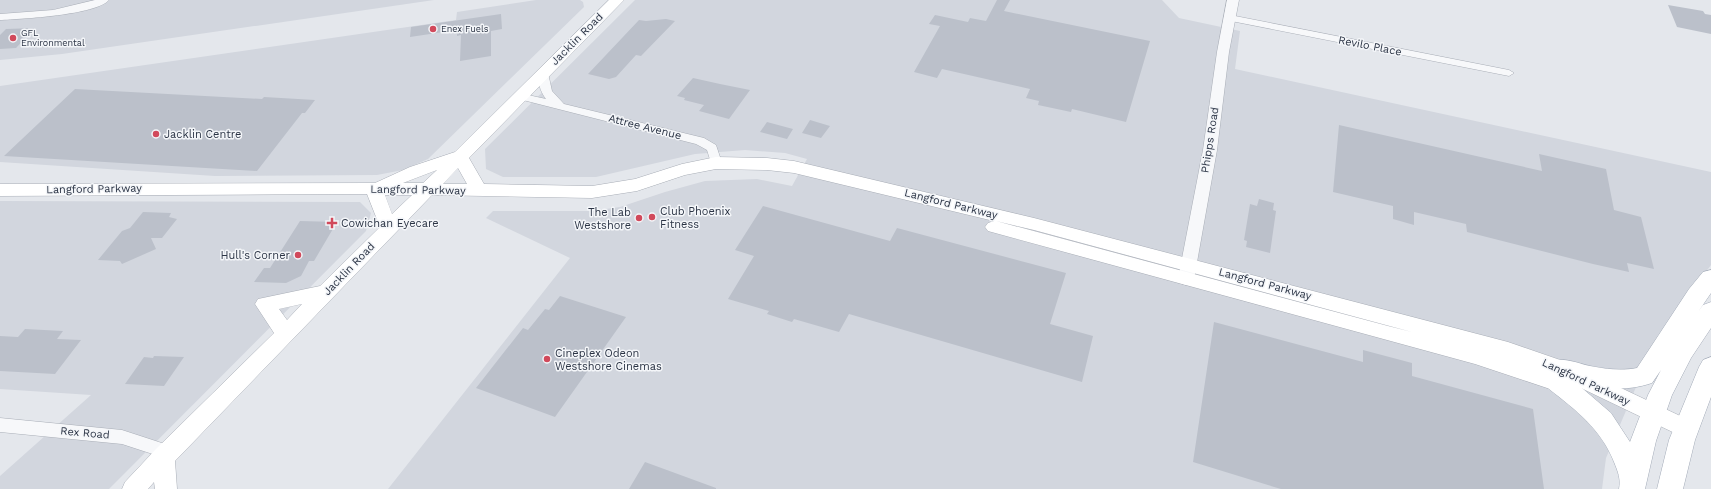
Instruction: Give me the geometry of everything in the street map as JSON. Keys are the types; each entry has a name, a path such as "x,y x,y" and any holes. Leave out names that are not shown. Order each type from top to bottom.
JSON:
{"main road":[{"name":"Jacklin Road","path":"133,489 519,96 617,0"},
{"path":"389,228 374,189 416,171 460,156 480,191"},
{"name":"Langford Parkway","path":"0,190 138,188 592,192 637,184 682,170 716,163 767,164 794,167 832,177 845,186 867,193 1464,337 1508,350 1558,375 1587,394 1650,418 1684,435"},
{"path":"1558,375 1627,380 1644,376 1697,295 1711,278"},
{"path":"285,333 265,304 327,292"},
{"path":"1633,484 1650,418 1672,368 1711,311"},
{"path":"1670,489 1684,435 1711,367"},
{"path":"1558,375 1611,430 1623,452 1633,484"},
{"path":"166,454 166,489"}],"street":[{"path":"0,17 32,16 64,12 104,0"},
{"name":"Phipps Road","path":"1187,271 1210,150 1223,52 1233,0"},
{"name":"Revilo Place","path":"1230,18 1509,73"},
{"name":"Attree Avenue","path":"543,73 545,92 548,97 560,105"},
{"name":"Attree Avenue","path":"519,96 700,141 712,148 716,163"},
{"name":"Rex Road","path":"0,425 122,437 166,454"}],"shaded area":[{"path":"0,0 434,0 62,54 0,60"},
{"path":"536,0 580,0 583,2 584,7 428,159 403,170 377,175 215,176 0,162 0,86 456,20 457,12"},
{"path":"635,0 1162,0 1179,18 1240,31 1235,69 1711,172 1711,265 1658,335 1606,458 1602,489 388,489 570,258 486,218 493,211 592,211 620,207 705,181 757,179 792,186 807,159 785,153 745,150 695,154 596,177 503,177 486,169 485,149"},
{"path":"0,201 360,202 371,213 366,231 109,489 0,489 0,476 91,395 0,389"}],"building":[{"path":"997,0 1010,0 1004,11 1150,41 1126,122 1072,109 1071,112 1038,105 1039,101 1026,98 1030,89 942,69 937,78 914,72 940,26 929,24 935,15 968,22 970,18 986,21"},
{"path":"1668,5 1703,11 1705,14 1711,15 1711,34 1677,27"},
{"path":"501,14 502,29 491,31 491,56 460,61 461,35 457,36 457,30 410,37 411,27"},
{"path":"666,19 675,21 641,56 636,55 616,77 609,79 588,74 639,20 646,21"},
{"name":"GFL Environmental","path":"35,28 16,48 0,49 0,35 6,29"},
{"path":"693,78 750,90 729,119 699,111 704,105 684,100 685,98 677,96"},
{"name":"Jacklin Centre","path":"75,89 262,99 264,97 315,100 305,113 302,113 257,171 4,156"},
{"path":"810,120 830,126 821,138 802,133"},
{"path":"767,122 793,129 787,139 760,132"},
{"path":"1339,125 1542,171 1539,154 1606,169 1614,210 1641,217 1654,269 1627,263 1629,272 1593,264 1467,232 1466,224 1414,212 1414,225 1393,219 1393,206 1333,192"},
{"path":"1259,199 1274,203 1273,210 1276,211 1270,253 1246,247 1247,241 1244,240 1250,204 1257,206"},
{"path":"763,206 890,241 897,228 1066,273 1050,324 1093,336 1082,382 849,314 839,332 794,319 792,322 767,314 769,311 728,299 754,256 735,250"},
{"path":"143,212 171,213 169,217 177,219 162,238 151,238 156,249 122,264 120,261 98,260 122,231 130,228"},
{"name":"Hull's Corner","path":"300,221 337,222 314,261 309,261 301,276 286,283 254,282 264,268 270,268"},
{"name":"Cineplex Odeon Westshore Cinemas","path":"560,296 626,317 555,417 476,388 523,328 528,330 545,309 549,310"},
{"path":"1214,322 1363,362 1363,350 1412,363 1412,376 1533,409 1544,489 1281,489 1193,462"},
{"path":"25,329 63,331 57,339 81,340 55,374 0,371 0,336 18,337"},
{"path":"154,356 184,357 164,386 125,384 144,357 153,358"},
{"path":"645,462 716,488 716,489 629,489"}],"place":[{"name":"Enex Fuels","path":"433,29"},
{"name":"GFL Environmental","path":"13,38"},
{"name":"Jacklin Centre","path":"156,134"},
{"name":"Club Phoenix Fitness","path":"652,217"},
{"name":"The Lab Westshore","path":"639,218"},
{"name":"Cowichan Eyecare","path":"332,223"},
{"name":"Hull's Corner","path":"298,255"},
{"name":"Cineplex Odeon Westshore Cinemas","path":"547,359"}]}
